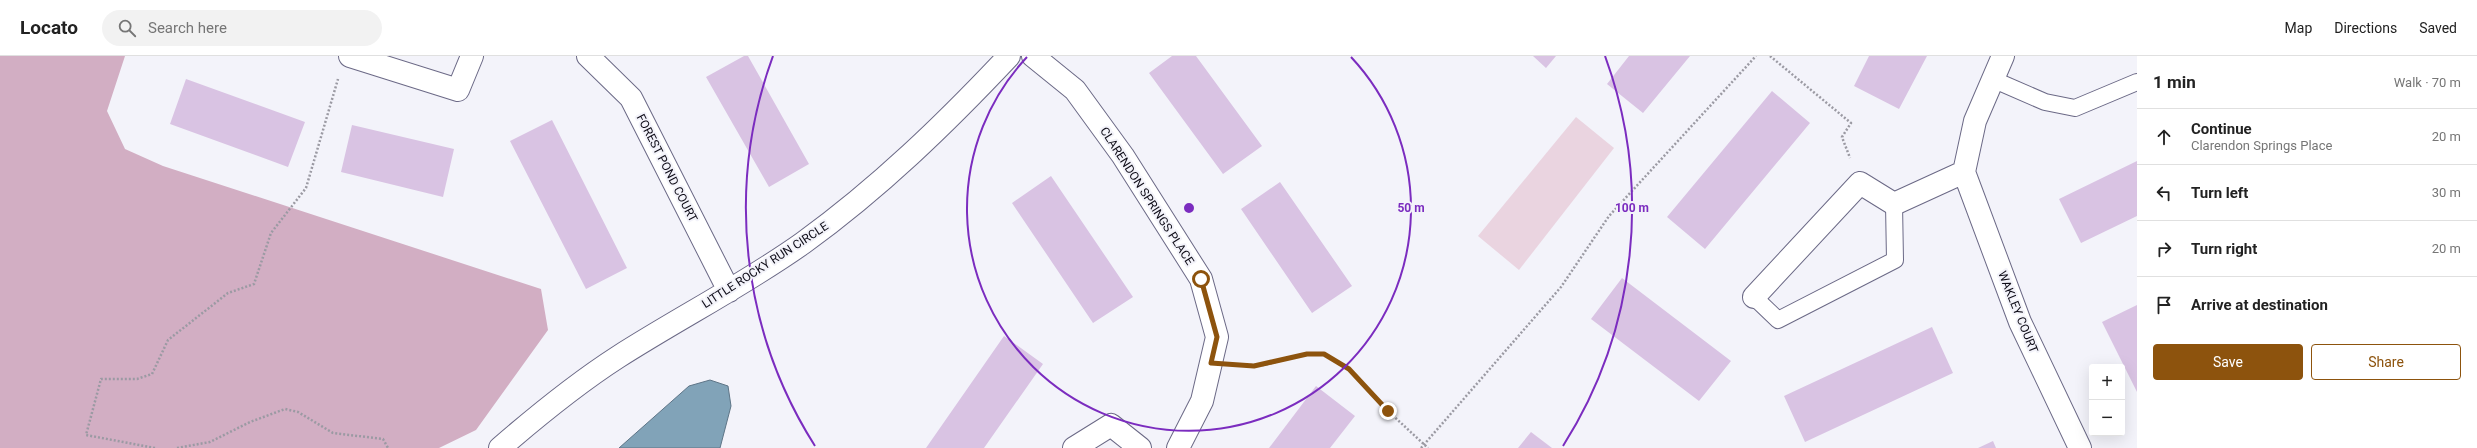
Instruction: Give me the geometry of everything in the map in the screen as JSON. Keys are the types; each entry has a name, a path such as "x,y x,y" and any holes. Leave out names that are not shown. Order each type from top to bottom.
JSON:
{"street":[{"path":"345,64 458,90 472,56"},
{"name":"FOREST POND COURT","path":"588,56 631,98 729,291"},
{"name":"LITTLE ROCKY RUN CIRCLE","path":"500,448 543,410 617,358 729,291 802,243 866,195 930,138 1009,56"},
{"name":"CLARENDON SPRINGS PLACE","path":"1033,56 1075,90 1123,156 1201,279 1217,337 1202,401 1178,448"},
{"path":"1754,296 1860,183 1894,204 1964,172 1975,121 2003,56"},
{"name":"WAKLEY COURT","path":"1964,172 2020,322 2080,448"},
{"path":"1074,448 1111,425 1140,448"}],"lane":[{"path":"1992,79 2046,102 2075,108 2137,82"},
{"path":"1754,296 1778,320 1895,260 1894,204"}],"path":[{"path":"1421,448 1561,287 1609,216 1756,56"},
{"path":"1770,56 1851,124 1842,137 1860,183"},
{"path":"155,448 86,435 101,379 137,379 152,374 168,340 228,293 254,284 271,233 306,188 345,64"},
{"path":"1211,363 1254,366 1307,354 1324,354 1349,369 1388,411 1428,448"},
{"path":"178,448 210,442 250,422 285,409 298,412 333,433 382,439 388,448"}],"shaded area":[{"path":"0,56 125,56 107,111 125,149 163,166 541,289 548,330 476,430 439,448 0,448"},
{"path":"1576,117 1614,148 1519,270 1478,236"}],"water":[{"path":"710,380 728,386 731,406 720,448 619,448 689,386"}],"building":[{"path":"744,56 748,56 809,164 769,187 706,77"},
{"path":"1172,56 1196,56 1262,146 1223,174 1149,73"},
{"path":"1533,56 1556,56 1546,68"},
{"path":"1629,56 1690,56 1643,113 1607,84"},
{"path":"1869,56 1927,56 1899,109 1854,86"},
{"path":"186,79 305,122 288,167 170,124"},
{"path":"1772,91 1810,123 1705,249 1667,217"},
{"path":"552,120 627,268 586,289 510,141"},
{"path":"352,125 454,149 443,197 341,172"},
{"path":"2137,161 2137,216 2081,243 2059,199"},
{"path":"1051,176 1133,297 1093,323 1012,203"},
{"path":"1280,182 1352,286 1312,313 1241,209"},
{"path":"1622,278 1731,361 1699,401 1591,319"},
{"path":"2137,305 2137,392 2125,368 2125,364 2123,364 2102,322"},
{"path":"1932,327 1953,373 1805,442 1784,396"},
{"path":"1004,336 1043,364 984,448 926,448"},
{"path":"1316,386 1355,416 1330,448 1269,448"},
{"path":"1531,432 1552,448 1518,448"},
{"path":"1993,441 1996,448 1978,448"}],"route":[{"path":"1201,279 1217,337 1211,363 1254,366 1264,365 1307,354 1324,354 1349,369 1388,411"}]}
